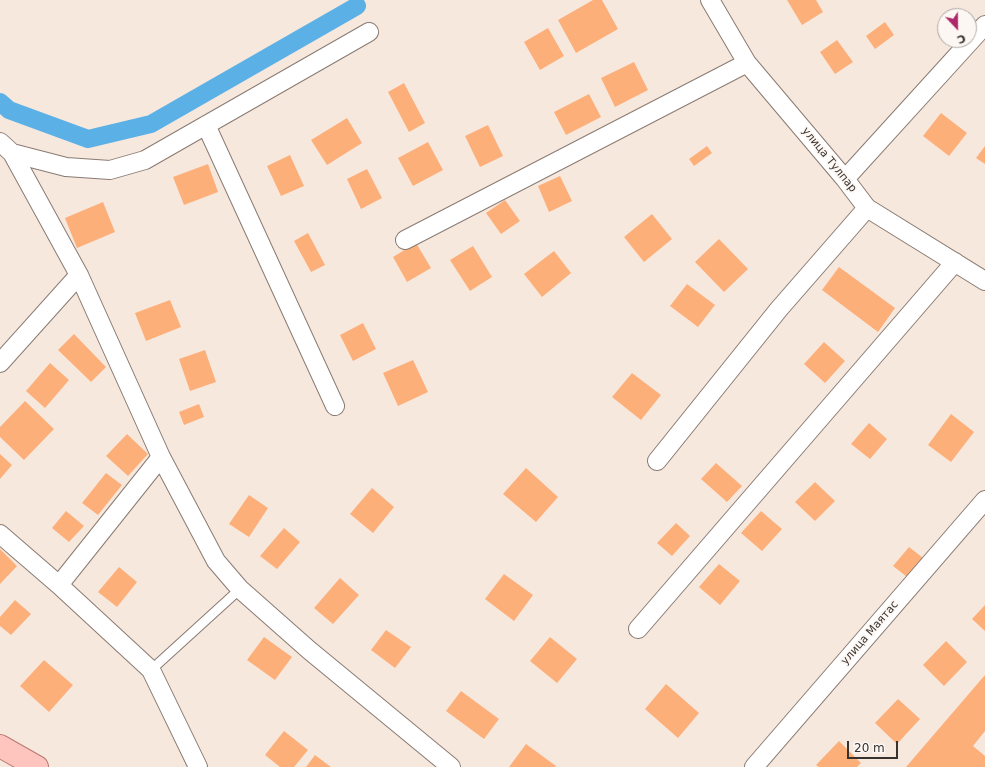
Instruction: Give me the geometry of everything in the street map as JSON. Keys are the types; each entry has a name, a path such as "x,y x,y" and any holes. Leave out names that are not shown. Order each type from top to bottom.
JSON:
{"main road":[{"path":"0,746 37,767"}],"street":[{"name":"улица Тулпар","path":"710,0 747,63 867,208 985,281"},
{"path":"844,179 985,25"},
{"path":"6,147 66,167 110,170 145,160 369,32"},
{"path":"405,240 747,63"},
{"path":"206,125 335,406"},
{"path":"6,147 79,275 161,457 216,562 240,589 309,650 451,767"},
{"path":"656,461 779,309 867,208"},
{"path":"638,629 954,262"},
{"path":"0,363 79,275"},
{"path":"59,585 161,457"},
{"name":"улица Маятас","path":"754,767 985,500"},
{"path":"0,534 59,585 151,670 198,767"}],"lane":[{"path":"151,670 240,589"}],"building":[{"path":"593,0 602,0 618,29 576,53 558,20"},
{"path":"787,0 816,0 823,12 802,25"},
{"path":"885,22 894,35 875,49 866,36"},
{"path":"548,28 564,56 540,70 524,42"},
{"path":"837,40 853,62 835,74 820,52"},
{"path":"634,62 648,90 615,107 601,78"},
{"path":"404,83 425,123 409,132 388,92"},
{"path":"589,94 601,117 566,135 554,112"},
{"path":"941,113 967,133 949,156 923,136"},
{"path":"347,118 362,143 327,165 311,140"},
{"path":"488,125 503,156 480,167 465,136"},
{"path":"428,142 443,170 413,186 398,158"},
{"path":"707,146 712,153 694,166 689,159"},
{"path":"985,146 985,164 976,158"},
{"path":"290,155 304,186 281,196 267,166"},
{"path":"208,164 218,192 184,205 173,177"},
{"path":"367,169 382,198 361,209 347,179"},
{"path":"560,176 572,201 549,212 538,186"},
{"path":"505,200 520,221 501,234 486,213"},
{"path":"103,202 115,232 77,248 65,218"},
{"path":"652,214 672,239 644,262 624,237"},
{"path":"308,233 325,265 311,272 294,241"},
{"path":"719,239 748,269 724,292 695,262"},
{"path":"416,243 431,268 407,282 393,257"},
{"path":"473,246 492,277 470,291 450,260"},
{"path":"554,251 571,273 542,297 524,274"},
{"path":"839,267 895,308 878,332 822,290"},
{"path":"687,284 715,305 698,327 670,306"},
{"path":"170,300 181,327 146,341 135,313"},
{"path":"363,323 376,349 353,361 340,335"},
{"path":"74,334 106,367 91,382 58,350"},
{"path":"824,342 845,361 825,383 804,364"},
{"path":"205,350 216,382 190,391 179,359"},
{"path":"413,360 428,392 398,406 383,373"},
{"path":"50,363 69,380 45,408 26,391"},
{"path":"632,373 661,395 641,420 612,397"},
{"path":"25,401 54,429 24,460 0,437 0,427"},
{"path":"199,404 204,417 184,425 179,412"},
{"path":"951,414 974,432 951,462 928,445"},
{"path":"869,423 887,439 870,459 851,444"},
{"path":"127,434 148,454 128,476 106,456"},
{"path":"0,454 12,465 0,479"},
{"path":"716,463 742,486 727,502 701,479"},
{"path":"526,468 558,497 536,522 503,494"},
{"path":"106,473 122,485 98,515 82,503"},
{"path":"815,482 835,501 815,521 795,502"},
{"path":"372,488 394,507 373,533 350,514"},
{"path":"249,495 268,508 249,537 229,524"},
{"path":"66,511 84,526 69,542 52,528"},
{"path":"761,511 782,529 762,551 741,533"},
{"path":"676,523 690,536 672,556 657,543"},
{"path":"284,528 300,542 277,569 260,556"},
{"path":"909,547 927,561 911,580 893,566"},
{"path":"0,549 17,566 0,584"},
{"path":"719,564 740,581 720,605 699,587"},
{"path":"119,567 137,582 117,607 98,592"},
{"path":"504,574 533,595 514,621 485,599"},
{"path":"340,578 359,595 333,624 314,608"},
{"path":"15,600 31,614 11,635 0,626 0,617"},
{"path":"985,605 985,631 972,619"},
{"path":"386,630 411,647 395,668 371,650"},
{"path":"264,637 292,657 275,680 247,660"},
{"path":"550,637 577,659 557,683 530,661"},
{"path":"946,641 967,662 944,686 923,665"},
{"path":"44,660 73,685 49,712 20,686"},
{"path":"985,675 985,731 973,746 985,756 985,767 906,767"},
{"path":"666,684 699,713 678,738 645,709"},
{"path":"461,691 499,719 484,739 446,711"},
{"path":"898,699 920,719 897,744 875,723"},
{"path":"284,731 308,750 294,767 280,767 265,755"},
{"path":"839,741 861,763 857,767 819,767 816,765"},
{"path":"526,744 556,766 509,767"},
{"path":"315,755 331,767 306,767"}],"waterway":[{"path":"0,102 9,110 88,139 151,124 357,6"}]}
